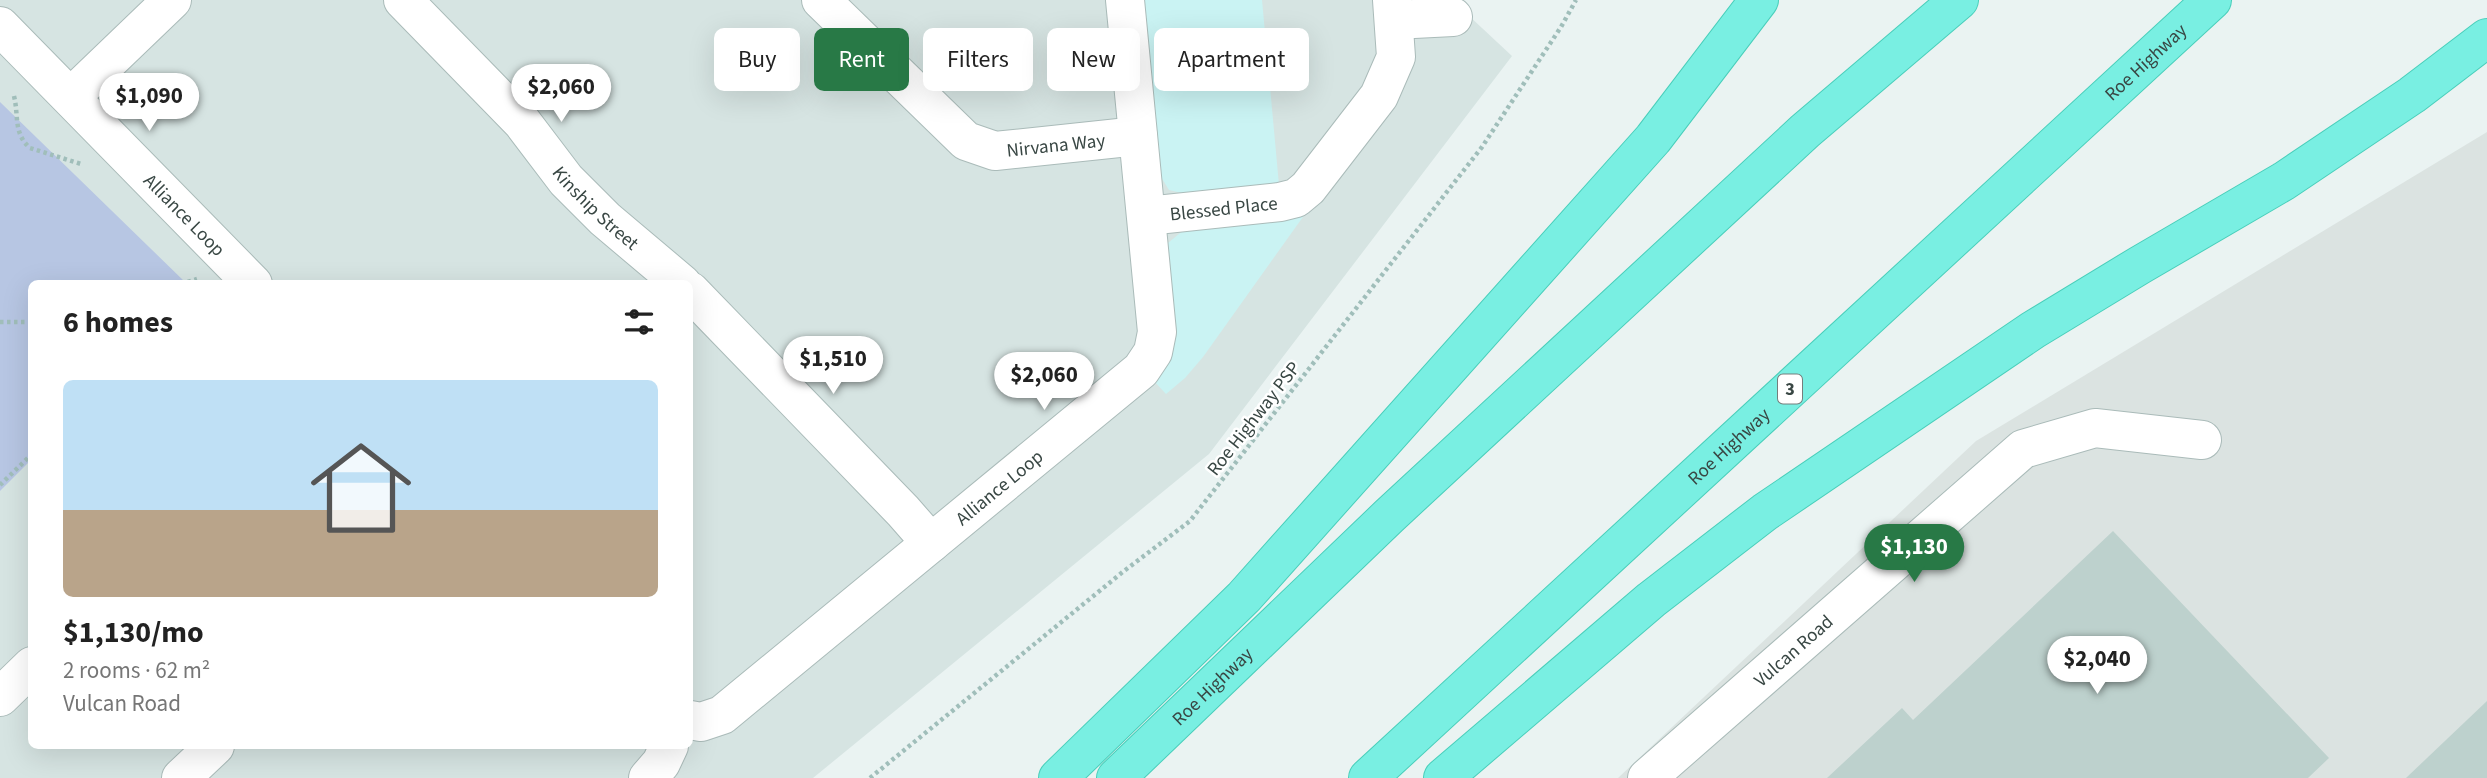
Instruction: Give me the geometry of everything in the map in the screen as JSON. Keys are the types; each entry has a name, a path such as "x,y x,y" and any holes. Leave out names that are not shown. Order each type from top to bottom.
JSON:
{"highway":[{"path":"1058,778 1244,597 1653,139 1759,0"},
{"name":"Roe Highway","path":"1116,778 1389,516 1784,150 1959,0"},
{"name":"Roe Highway","path":"1368,778 2212,0"},
{"path":"1443,778 1651,600 1765,512 2033,330 2284,181 2412,95 2484,42"}],"street":[{"path":"72,96 172,0"},
{"name":"Kinship Street","path":"403,0 522,122 566,180 605,219 677,280"},
{"name":"Nirvana Way","path":"821,0 966,141 995,151 1138,136"},
{"name":"Alliance Loop","path":"693,721 701,722 722,715 1141,370 1153,352 1157,332 1125,0"},
{"name":"Blessed Place","path":"1147,216 1296,198 1308,188 1379,96 1396,57 1393,10 1453,18"},
{"name":"Alliance Loop","path":"0,26 72,96 249,280"},
{"path":"693,294 903,511 931,544"},
{"name":"Vulcan Road","path":"1647,778 2023,449 2095,428 2202,440"},
{"path":"0,697 28,670"},
{"path":"181,778 212,749"},
{"path":"648,778 661,763 668,749"}],"path":[{"name":"Roe Highway PSP","path":"870,778 1124,571 1190,521 1482,147 1576,0"},
{"path":"12,89 17,127 24,143 30,148 87,167"},
{"path":"191,268 200,278"},
{"path":"0,322 28,322"},
{"path":"0,485 28,458"}],"shaded area":[{"path":"0,0 1452,0 1512,56 1209,454 813,778 0,778"},
{"path":"0,102 183,280 28,280 28,463 0,491"},
{"path":"2487,132 2487,778 1618,778 1976,441"}],"sand":[{"path":"1141,0 1262,0 1265,28 1154,28 1154,91 1270,91 1279,185 1186,194 1169,190 1158,172"},
{"path":"1305,214 1203,357 1185,378 1166,394 1154,381 1168,243 1185,229"}],"building":[{"path":"2113,531 2329,758 2308,778 1827,778 1902,708 1913,720"},
{"path":"2487,701 2487,778 2406,778"}]}
